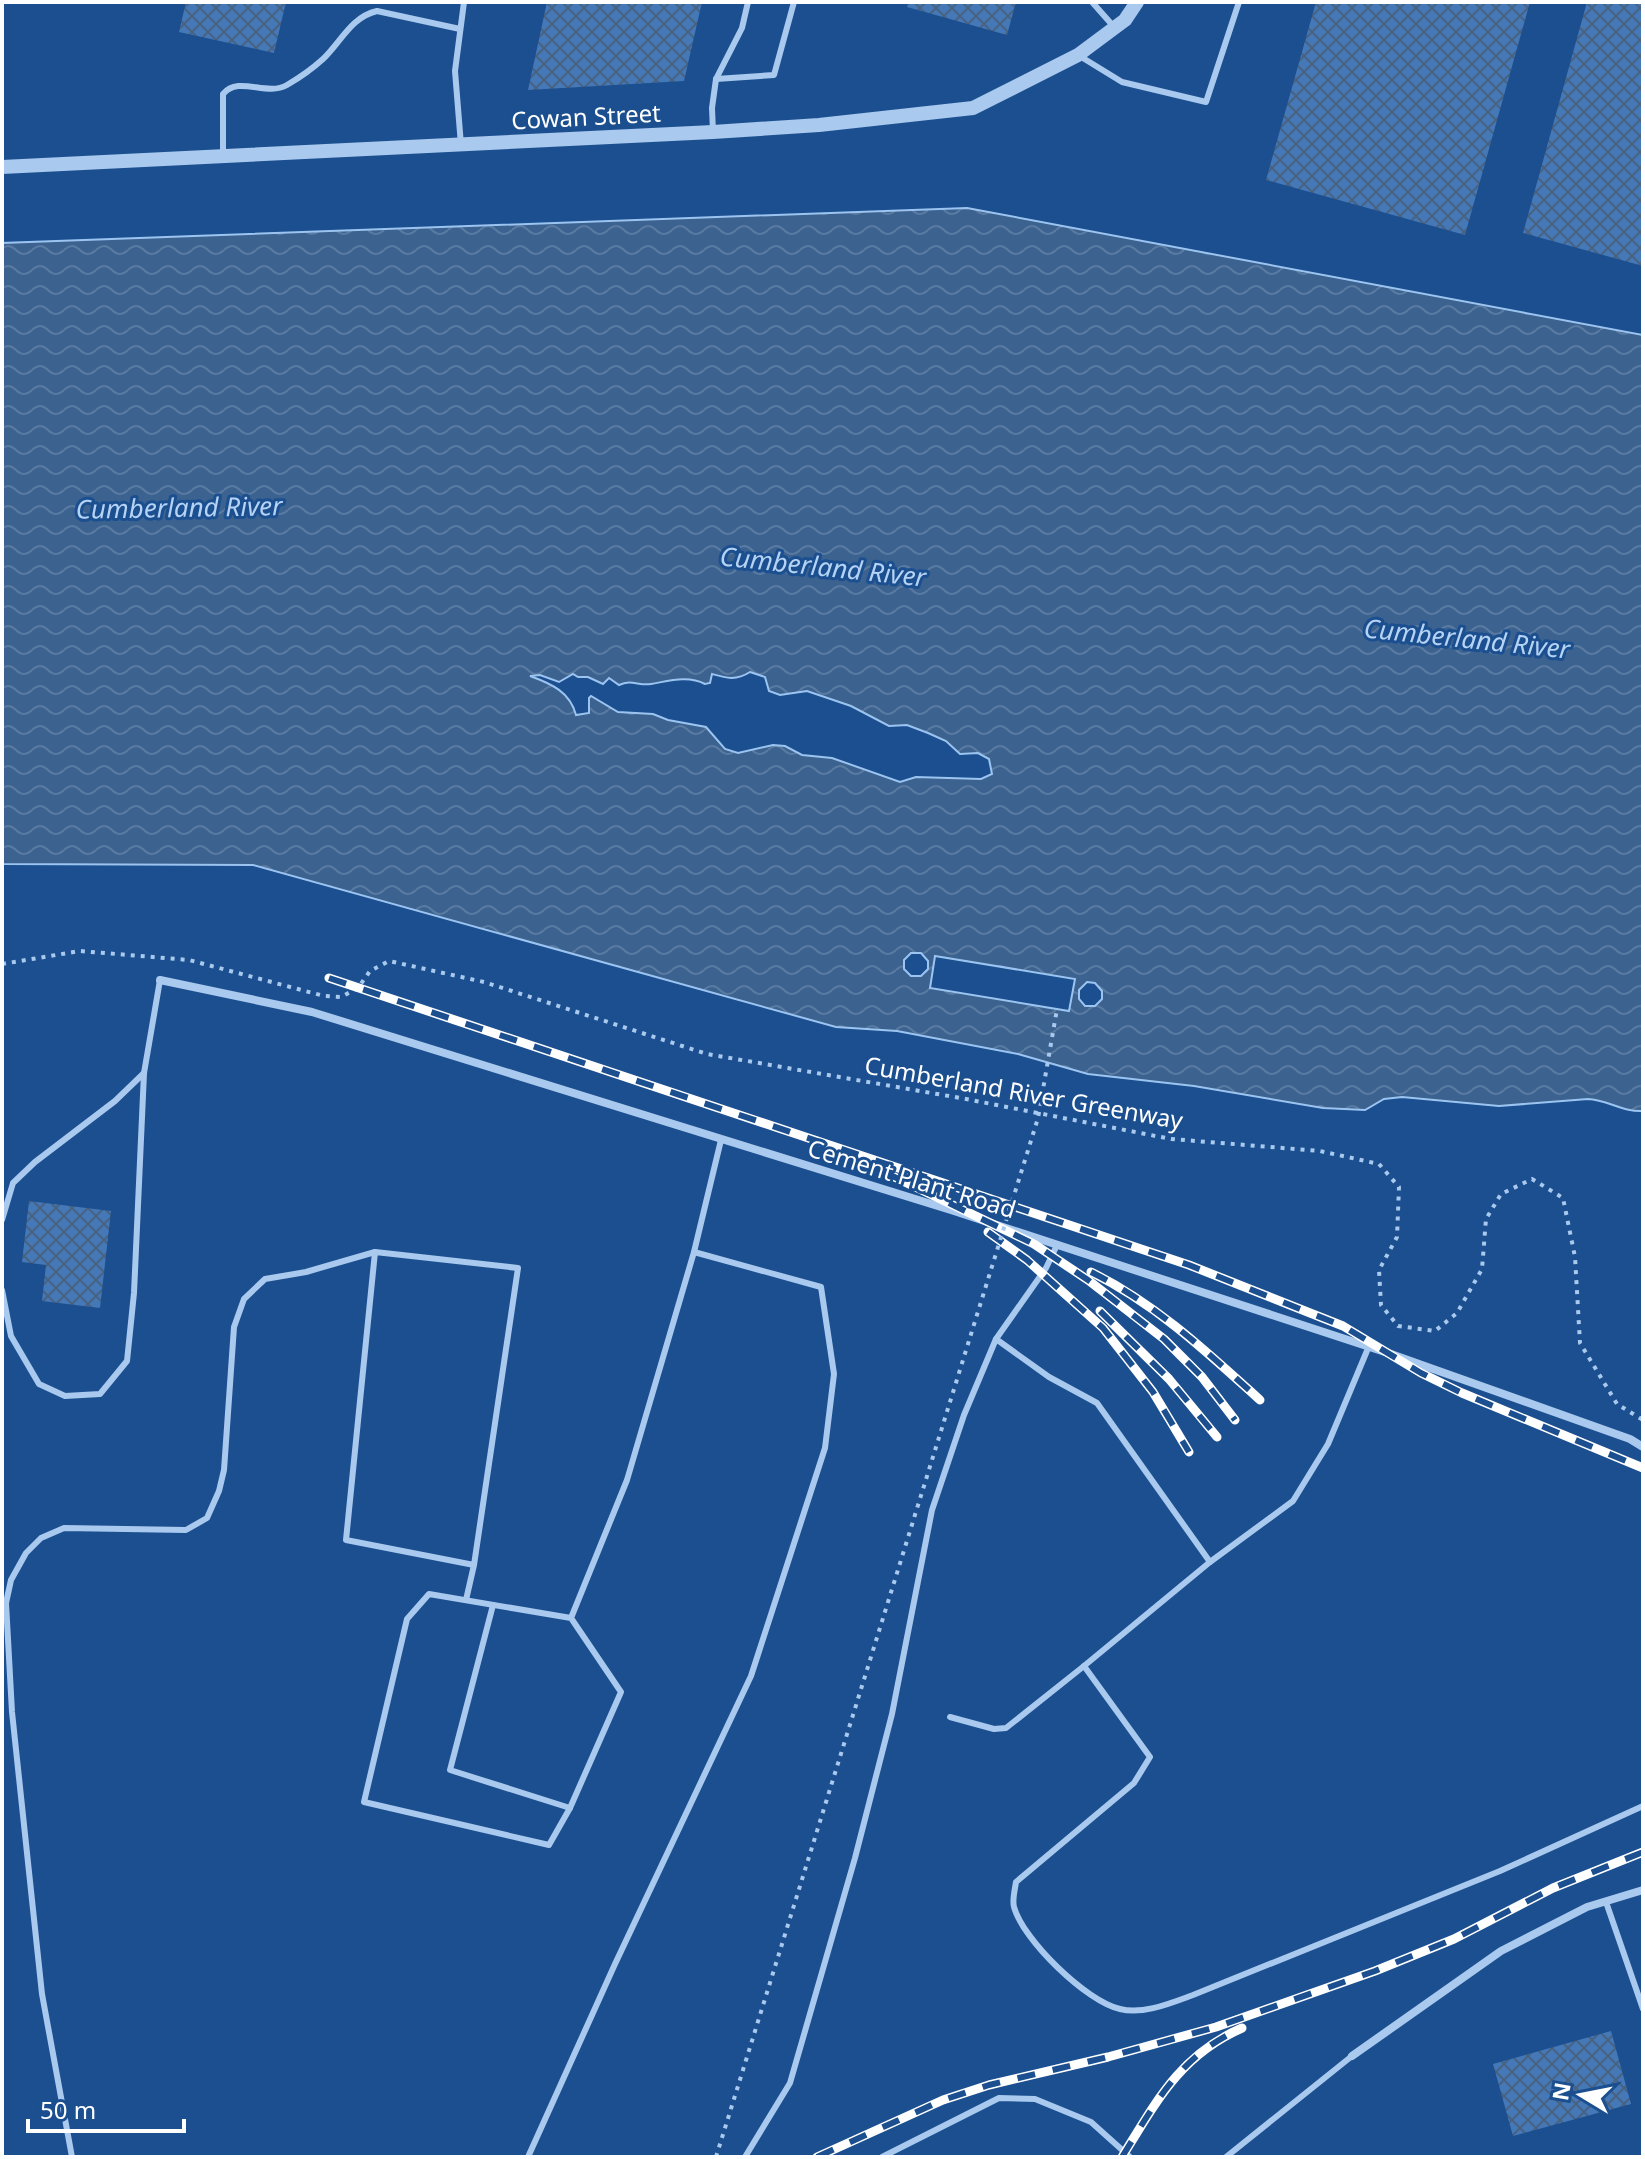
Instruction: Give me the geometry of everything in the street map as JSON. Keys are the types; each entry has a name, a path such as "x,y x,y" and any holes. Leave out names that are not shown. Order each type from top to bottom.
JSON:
{"street":[{"name":"Cowan Street","path":"2,167 713,132 819,125 973,108 1078,55 1125,20 1137,2"},
{"name":"Cement Plant Road","path":"160,980 312,1012 1057,1245 1369,1346 1630,1439 1643,1447"},
{"path":"1352,2056 1501,1951 1587,1907 1643,1890"}],"lane":[{"path":"377,11 379,2"},
{"path":"461,145 455,71 464,2"},
{"path":"713,132 716,79 742,28 748,2"},
{"path":"716,79 774,75 794,2"},
{"path":"1092,2 1115,28"},
{"path":"1078,55 1122,82 1206,102 1239,2"},
{"path":"223,156 223,94 228,87 283,88 323,59 353,23 365,14 377,11 460,29"},
{"path":"2,1290 11,1336 39,1384 65,1396 100,1394 127,1361 134,1293 144,1073 160,980"},
{"path":"2,1220 13,1183 35,1162 115,1101 144,1073"},
{"path":"571,1618 627,1480 694,1252 721,1140"},
{"path":"745,2157 790,2083 855,1858 892,1714 932,1510 964,1415 996,1339 1046,1268 1057,1245"},
{"path":"375,1252 346,1540 474,1565"},
{"path":"72,2157 42,1994 15,1743 6,1603 11,1580 26,1553 41,1538 64,1528 186,1530 207,1518 224,1470 234,1327 244,1299 265,1279 306,1272 375,1252 518,1268 474,1565 466,1600"},
{"path":"528,2157 751,1676 825,1448 834,1374 821,1287 694,1252"},
{"path":"996,1339 1049,1377 1097,1403 1180,1524 1210,1562"},
{"path":"950,1717 994,1729 1006,1728 1210,1562 1293,1501 1328,1444 1369,1346"},
{"path":"429,1594 571,1618 621,1692 570,1808 549,1845 364,1802 407,1619 429,1594"},
{"path":"493,1605 450,1770 570,1808"},
{"path":"1084,1666 1150,1757 1134,1783 1016,1882 1014,1905 1032,1939 1079,1986 1107,2005 1122,2010 1148,2009 1193,1995 1500,1871 1643,1806"},
{"path":"1606,1902 1643,2009"},
{"path":"1226,2157 1352,2056"},
{"path":"882,2157 999,2098 1035,2099 1091,2122 1130,2157"}],"path":[{"name":"Cumberland River Greenway","path":"2,964 80,951 189,960 324,996 341,997 358,988 370,971 389,961 484,982 707,1054 966,1099 1171,1139 1320,1151 1379,1164 1399,1187 1397,1237 1379,1270 1381,1305 1398,1326 1435,1331 1457,1313 1482,1269 1486,1219 1501,1194 1532,1179 1563,1198 1575,1257 1580,1343 1617,1404 1643,1420"},
{"path":"716,2157 1038,1118 1057,1009"}],"water":[{"name":"Cumberland River","path":"967,208 1643,335 1643,1111 1588,1099 1499,1106 1402,1097 1384,1099 1365,1110 1323,1108 1194,1086 1088,1074 1018,1054 897,1031 836,1027 253,865 2,864 2,243","holes":["750,672 765,677 769,691 780,695 807,691 851,706 889,726 907,725 928,733 946,741 960,754 978,753 989,759 992,774 981,779 916,777 900,782 832,758 802,755 785,746 773,745 738,753 725,749 706,727 653,714 618,712 591,696 589,713 576,715 565,695 530,676 540,675 559,682 573,674 603,684 609,678 619,685 685,679 705,684 710,683 712,674 740,677","911,953 921,953 928,961 928,969 921,976 911,976 904,969 904,960","935,956 1075,979 1069,1011 930,988","1087,982 1095,983 1102,991 1102,999 1095,1006 1085,1006 1079,999 1079,990"]}],"building":[{"path":"186,2 286,2 274,53 179,32"},
{"path":"547,2 702,2 684,81 528,90"},
{"path":"908,2 1016,2 1007,35 907,7"},
{"path":"1316,2 1530,2 1465,235 1266,180"},
{"path":"1587,2 1643,2 1643,266 1523,233"},
{"path":"29,1201 111,1211 100,1308 42,1301 46,1265 22,1262"},
{"path":"1611,2031 1631,2104 1513,2136 1493,2064"}],"railway":[{"path":"329,978 1189,1265 1343,1326 1421,1373 1462,1393 1643,1468"},
{"path":"884,1172 1034,1244 1088,1280 1164,1339 1202,1377 1235,1420"},
{"path":"988,1232 1027,1260 1103,1328 1153,1392 1189,1452"},
{"path":"1091,1272 1159,1314 1260,1400"},
{"path":"1100,1311 1169,1379 1217,1437"},
{"path":"817,2157 943,2100 989,2085 1216,2027 1375,1971 1454,1939 1553,1888 1643,1852"},
{"path":"1122,2157 1159,2099 1186,2066 1220,2039 1242,2028"}]}
